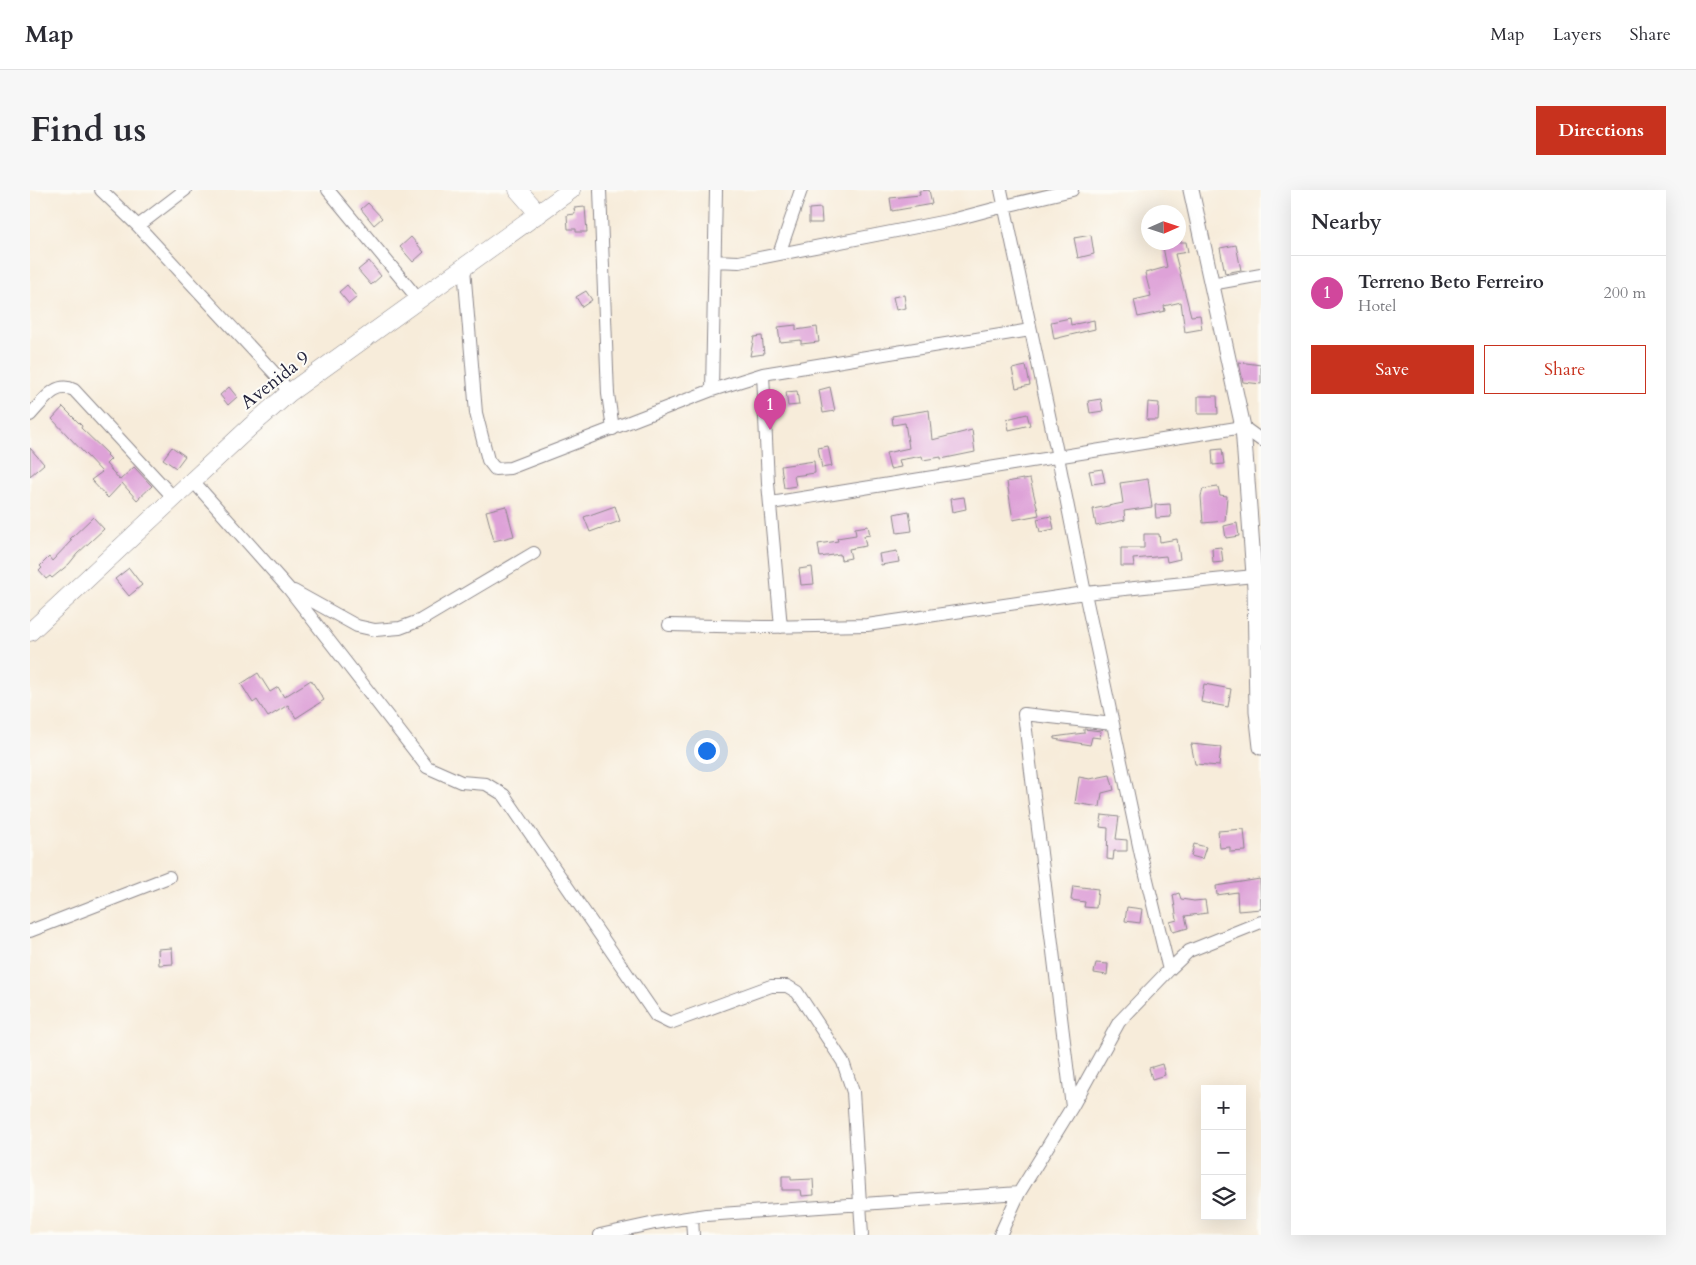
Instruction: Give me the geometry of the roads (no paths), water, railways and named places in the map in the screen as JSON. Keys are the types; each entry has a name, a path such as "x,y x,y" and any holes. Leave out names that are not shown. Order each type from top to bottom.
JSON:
{"main road":[{"path":"518,190 539,214"},
{"name":"Avenida 9","path":"30,632 288,393 571,190"}],"street":[{"path":"101,190 138,226 279,378 288,393"},
{"path":"138,226 185,190"},
{"path":"328,190 419,300"},
{"path":"600,190 608,394 614,429"},
{"path":"712,390 716,190"},
{"path":"778,254 801,190"},
{"path":"1001,190 1141,855 1168,970"},
{"path":"714,261 739,262 952,220 1072,190"},
{"path":"1191,190 1242,427 1257,582 1261,747"},
{"path":"464,268 476,413 488,460 495,468 510,468 712,390 763,374 1030,330"},
{"path":"1210,284 1261,275"},
{"path":"763,374 768,482 781,627"},
{"path":"30,415 56,389 62,386 74,390 174,498"},
{"path":"771,503 1242,427 1261,440"},
{"path":"193,481 289,589 427,767 461,782 486,784 504,795 656,1016 670,1024 771,986 786,986 797,992 843,1062 853,1092 862,1235"},
{"path":"289,589 357,626 375,630 400,628 421,620 534,553"},
{"path":"669,625 781,627 867,625 1085,592 1257,582"},
{"path":"1072,1107 1024,714 1113,724"},
{"path":"30,931 169,877"},
{"path":"1000,1235 1019,1193 1072,1107 1119,1022 1168,970 1189,951 1261,922"},
{"path":"600,1235 692,1218 1019,1193"},
{"path":"692,1218 693,1235"}],"place":[{"name":"Terreno Beto Ferreiro","path":"770,430"}]}
